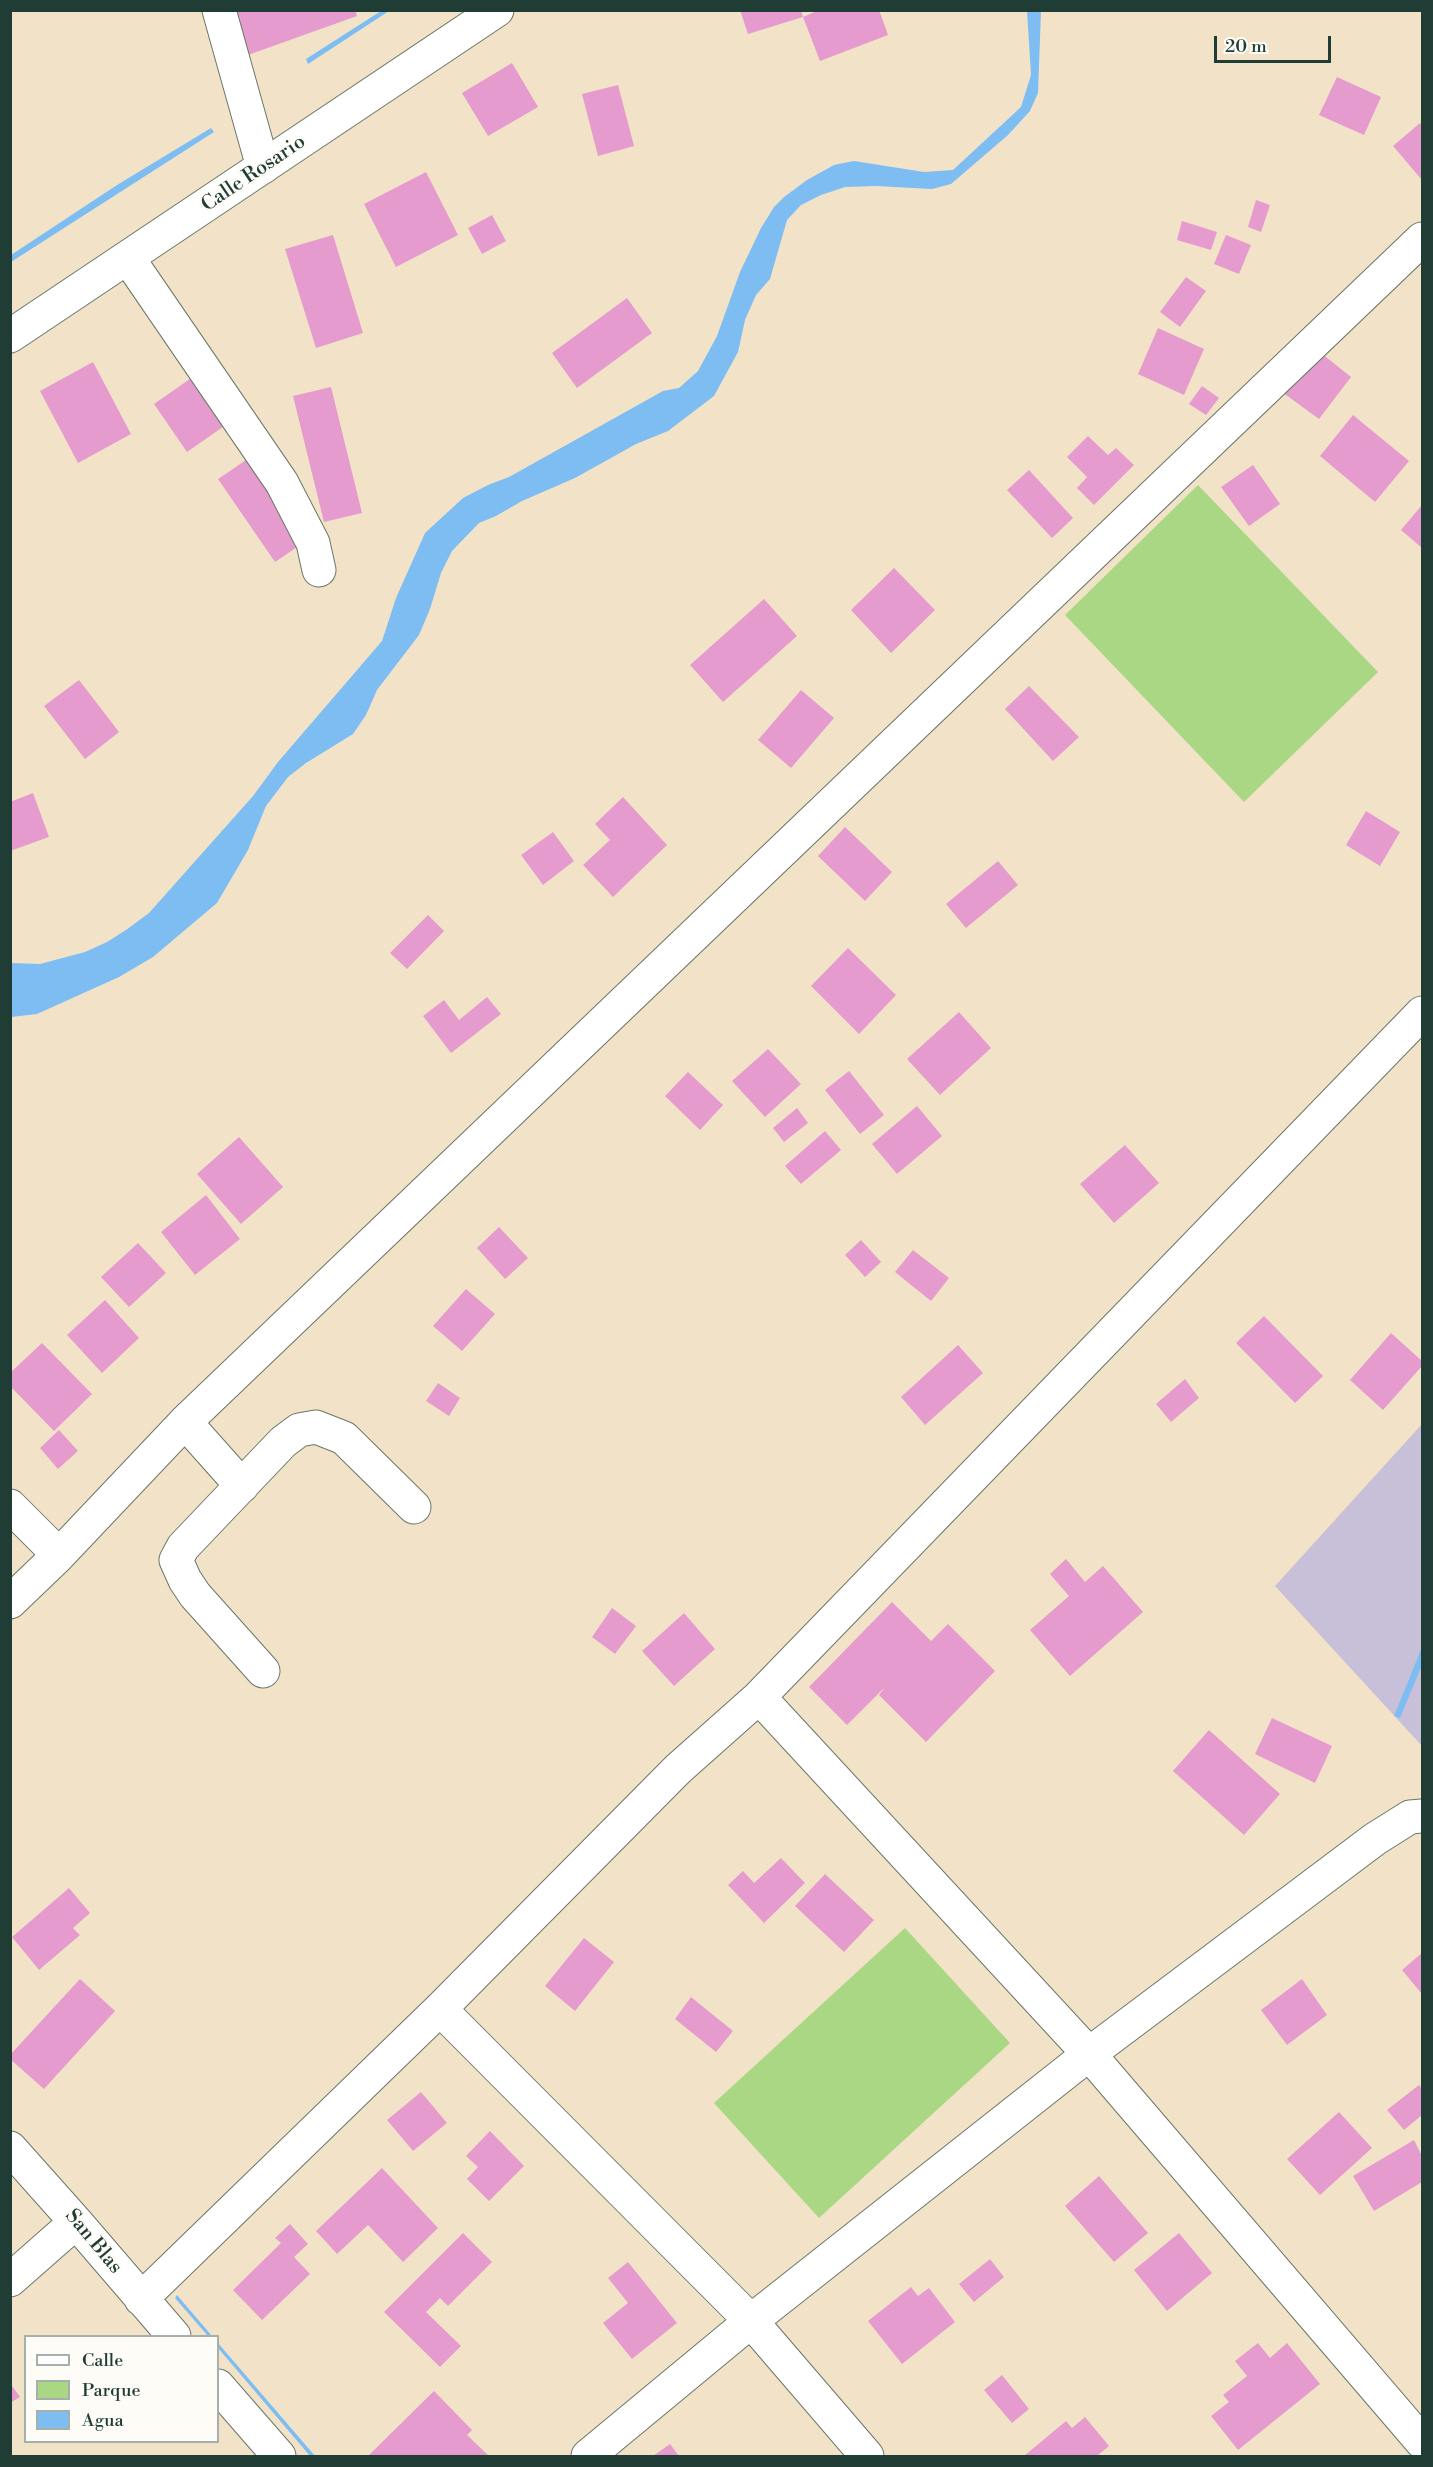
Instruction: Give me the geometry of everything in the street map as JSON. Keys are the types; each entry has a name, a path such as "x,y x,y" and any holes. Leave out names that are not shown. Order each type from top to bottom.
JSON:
{"street":[{"path":"219,10 263,167"},
{"name":"Calle Rosario","path":"10,336 497,10"},
{"path":"10,1602 59,1555 185,1422 1422,239"},
{"path":"128,258 282,483 313,543 319,570"},
{"path":"141,2299 440,2009 678,1769 759,1697 1422,1013"},
{"path":"185,1422 242,1486"},
{"path":"263,1671 195,1595 176,1560 183,1547 283,1442 299,1430 316,1427 344,1438 414,1507"},
{"path":"10,1506 59,1555"},
{"path":"759,1697 1089,2054 1422,2442"},
{"path":"588,2457 751,2321 1089,2054 1374,1839 1410,1817 1422,1816"},
{"path":"440,2009 751,2321 867,2457"},
{"name":"San Blas","path":"10,2148 172,2335"},
{"path":"10,2280 76,2222"},
{"path":"219,2387 279,2457"}],"shaded area":[{"path":"1422,1424 1422,1746 1275,1586"}],"green space":[{"path":"1198,485 1378,672 1244,802 1065,615"},
{"path":"905,1928 1010,2043 819,2218 714,2103"}],"water":[{"path":"381,11 389,11 308,64 306,59"},
{"path":"1027,11 1041,11 1038,93 1030,111 1008,135 951,184 932,189 845,187 801,205 787,220 770,279 756,295 745,320 738,352 714,396 668,431 636,444 575,478 479,523 452,551 441,573 419,635 377,690 366,715 353,734 288,777 266,806 248,850 217,903 153,957 119,977 37,1014 11,1017 11,963 40,964 85,952 126,930 149,913 253,796 278,762 382,641 396,598 425,533 463,498 509,477 663,391 679,388 698,371 717,336 740,272 761,228 774,207 784,197 807,180 834,165 854,161 924,172 953,170 1021,107 1031,75"},
{"path":"211,128 214,132 11,262 11,255 117,185"},
{"path":"1422,1647 1422,1665 1400,1718 1394,1716"},
{"path":"177,2295 211,2335 207,2335 175,2298"},
{"path":"219,2344 315,2456 310,2456 219,2349"}],"building":[{"path":"232,10 355,10 357,16 248,55"},
{"path":"740,10 801,10 803,17 748,34"},
{"path":"819,10 879,10 888,35 820,61 803,17"},
{"path":"512,63 538,107 488,136 462,93"},
{"path":"1337,77 1381,97 1364,135 1319,115"},
{"path":"618,85 634,146 598,156 582,94"},
{"path":"1420,123 1422,126 1422,180 1393,146"},
{"path":"426,172 458,235 396,267 364,204"},
{"path":"1256,200 1270,205 1261,232 1248,227"},
{"path":"492,215 506,241 482,254 468,228"},
{"path":"1182,221 1217,232 1211,250 1177,240"},
{"path":"333,235 363,333 316,348 285,249"},
{"path":"1226,235 1251,245 1239,274 1214,264"},
{"path":"1186,277 1206,291 1180,327 1160,312"},
{"path":"627,298 652,333 577,388 552,353"},
{"path":"1158,328 1204,349 1184,395 1138,374"},
{"path":"1316,349 1351,377 1319,419 1282,392"},
{"path":"93,362 131,434 78,463 40,391"},
{"path":"197,374 230,422 187,452 154,404"},
{"path":"1202,386 1219,398 1206,415 1189,404"},
{"path":"331,387 362,513 324,522 293,396"},
{"path":"1353,415 1409,461 1375,502 1320,456"},
{"path":"1088,436 1108,455 1116,448 1134,465 1094,505 1077,488 1087,477 1067,457"},
{"path":"252,456 309,539 275,562 218,479"},
{"path":"1253,465 1280,504 1249,526 1221,487"},
{"path":"1029,470 1073,518 1052,538 1007,490"},
{"path":"1422,505 1422,548 1401,530"},
{"path":"894,568 935,610 891,653 851,610"},
{"path":"764,599 797,636 723,702 690,665"},
{"path":"79,680 119,732 85,759 44,706"},
{"path":"1029,686 1079,737 1053,761 1005,709"},
{"path":"801,690 834,718 791,768 758,740"},
{"path":"33,793 49,837 10,851 10,802"},
{"path":"623,797 667,845 613,897 583,865 610,840 595,824"},
{"path":"1366,811 1400,832 1380,866 1346,845"},
{"path":"845,827 892,872 865,901 818,856"},
{"path":"553,832 574,861 543,885 521,855"},
{"path":"998,861 1018,885 966,928 946,904"},
{"path":"428,915 444,931 407,969 390,953"},
{"path":"848,948 896,995 859,1034 811,986"},
{"path":"487,997 501,1014 451,1053 423,1016 444,1000 459,1020"},
{"path":"959,1012 991,1048 940,1095 907,1059"},
{"path":"768,1049 801,1084 765,1117 732,1081"},
{"path":"849,1071 884,1115 860,1134 825,1090"},
{"path":"688,1072 723,1105 700,1130 665,1096"},
{"path":"917,1106 942,1136 897,1174 872,1144"},
{"path":"797,1108 808,1123 784,1142 773,1128"},
{"path":"825,1131 841,1150 801,1184 785,1166"},
{"path":"239,1137 283,1187 241,1224 197,1174"},
{"path":"1125,1145 1159,1183 1114,1223 1080,1184"},
{"path":"206,1195 240,1239 195,1275 161,1232"},
{"path":"499,1227 528,1258 505,1279 477,1248"},
{"path":"861,1240 881,1262 865,1277 845,1255"},
{"path":"138,1243 166,1273 129,1307 101,1277"},
{"path":"913,1250 949,1278 931,1301 895,1272"},
{"path":"466,1289 495,1314 462,1351 433,1326"},
{"path":"105,1300 139,1338 102,1373 67,1335"},
{"path":"1264,1316 1323,1376 1295,1403 1236,1343"},
{"path":"1391,1333 1422,1361 1422,1366 1383,1410 1350,1380"},
{"path":"42,1343 92,1394 54,1431 10,1386 10,1373"},
{"path":"958,1345 983,1373 925,1425 901,1397"},
{"path":"1185,1379 1199,1398 1171,1422 1156,1404"},
{"path":"438,1383 460,1398 449,1416 426,1401"},
{"path":"59,1430 78,1451 58,1469 40,1448"},
{"path":"1066,1559 1085,1582 1103,1566 1143,1612 1070,1676 1030,1630 1069,1596 1050,1574"},
{"path":"892,1602 931,1641 948,1624 995,1671 926,1742 879,1695 885,1687 847,1725 809,1687"},
{"path":"612,1608 636,1626 615,1654 592,1637"},
{"path":"684,1613 715,1649 674,1686 642,1651"},
{"path":"1272,1718 1332,1746 1315,1783 1255,1754"},
{"path":"1209,1730 1280,1794 1244,1835 1173,1771"},
{"path":"781,1858 805,1883 764,1923 728,1885 743,1871 754,1883"},
{"path":"825,1874 874,1920 844,1952 795,1906"},
{"path":"69,1888 90,1913 73,1928 80,1935 39,1970 12,1937"},
{"path":"584,1938 614,1962 575,2011 545,1986"},
{"path":"1422,1953 1422,1994 1402,1970"},
{"path":"80,1979 115,2011 44,2089 10,2059 10,2055"},
{"path":"1302,1979 1327,2015 1287,2045 1261,2010"},
{"path":"691,1997 733,2031 716,2052 675,2019"},
{"path":"1419,2085 1422,2089 1422,2115 1404,2130 1387,2110"},
{"path":"421,2092 447,2123 413,2151 387,2120"},
{"path":"1339,2112 1372,2148 1320,2195 1287,2159"},
{"path":"490,2131 524,2166 489,2201 467,2179 478,2167 466,2156"},
{"path":"1414,2140 1422,2156 1422,2182 1374,2211 1353,2176"},
{"path":"382,2168 438,2228 403,2262 368,2225 337,2254 316,2231"},
{"path":"1099,2176 1148,2233 1114,2262 1065,2206"},
{"path":"290,2224 308,2244 294,2257 310,2274 262,2320 233,2290 281,2243 275,2238"},
{"path":"463,2233 492,2262 448,2306 440,2298 426,2312 461,2346 440,2367 384,2312"},
{"path":"1179,2233 1212,2273 1167,2311 1134,2270"},
{"path":"990,2259 1004,2277 974,2302 959,2284"},
{"path":"628,2262 677,2323 632,2359 603,2323 628,2303 608,2278"},
{"path":"911,2287 918,2296 929,2288 955,2322 902,2364 868,2321"},
{"path":"1258,2343 1270,2358 1287,2343 1320,2384 1238,2450 1211,2416 1229,2402 1223,2395 1247,2376 1235,2361"},
{"path":"1002,2375 1029,2409 1012,2423 984,2390"},
{"path":"10,2383 20,2397 10,2403"},
{"path":"434,2391 472,2430 467,2435 489,2456 368,2456"},
{"path":"1085,2417 1109,2446 1097,2456 1024,2456 1066,2421 1072,2428"},
{"path":"670,2444 679,2456 653,2456"}]}
